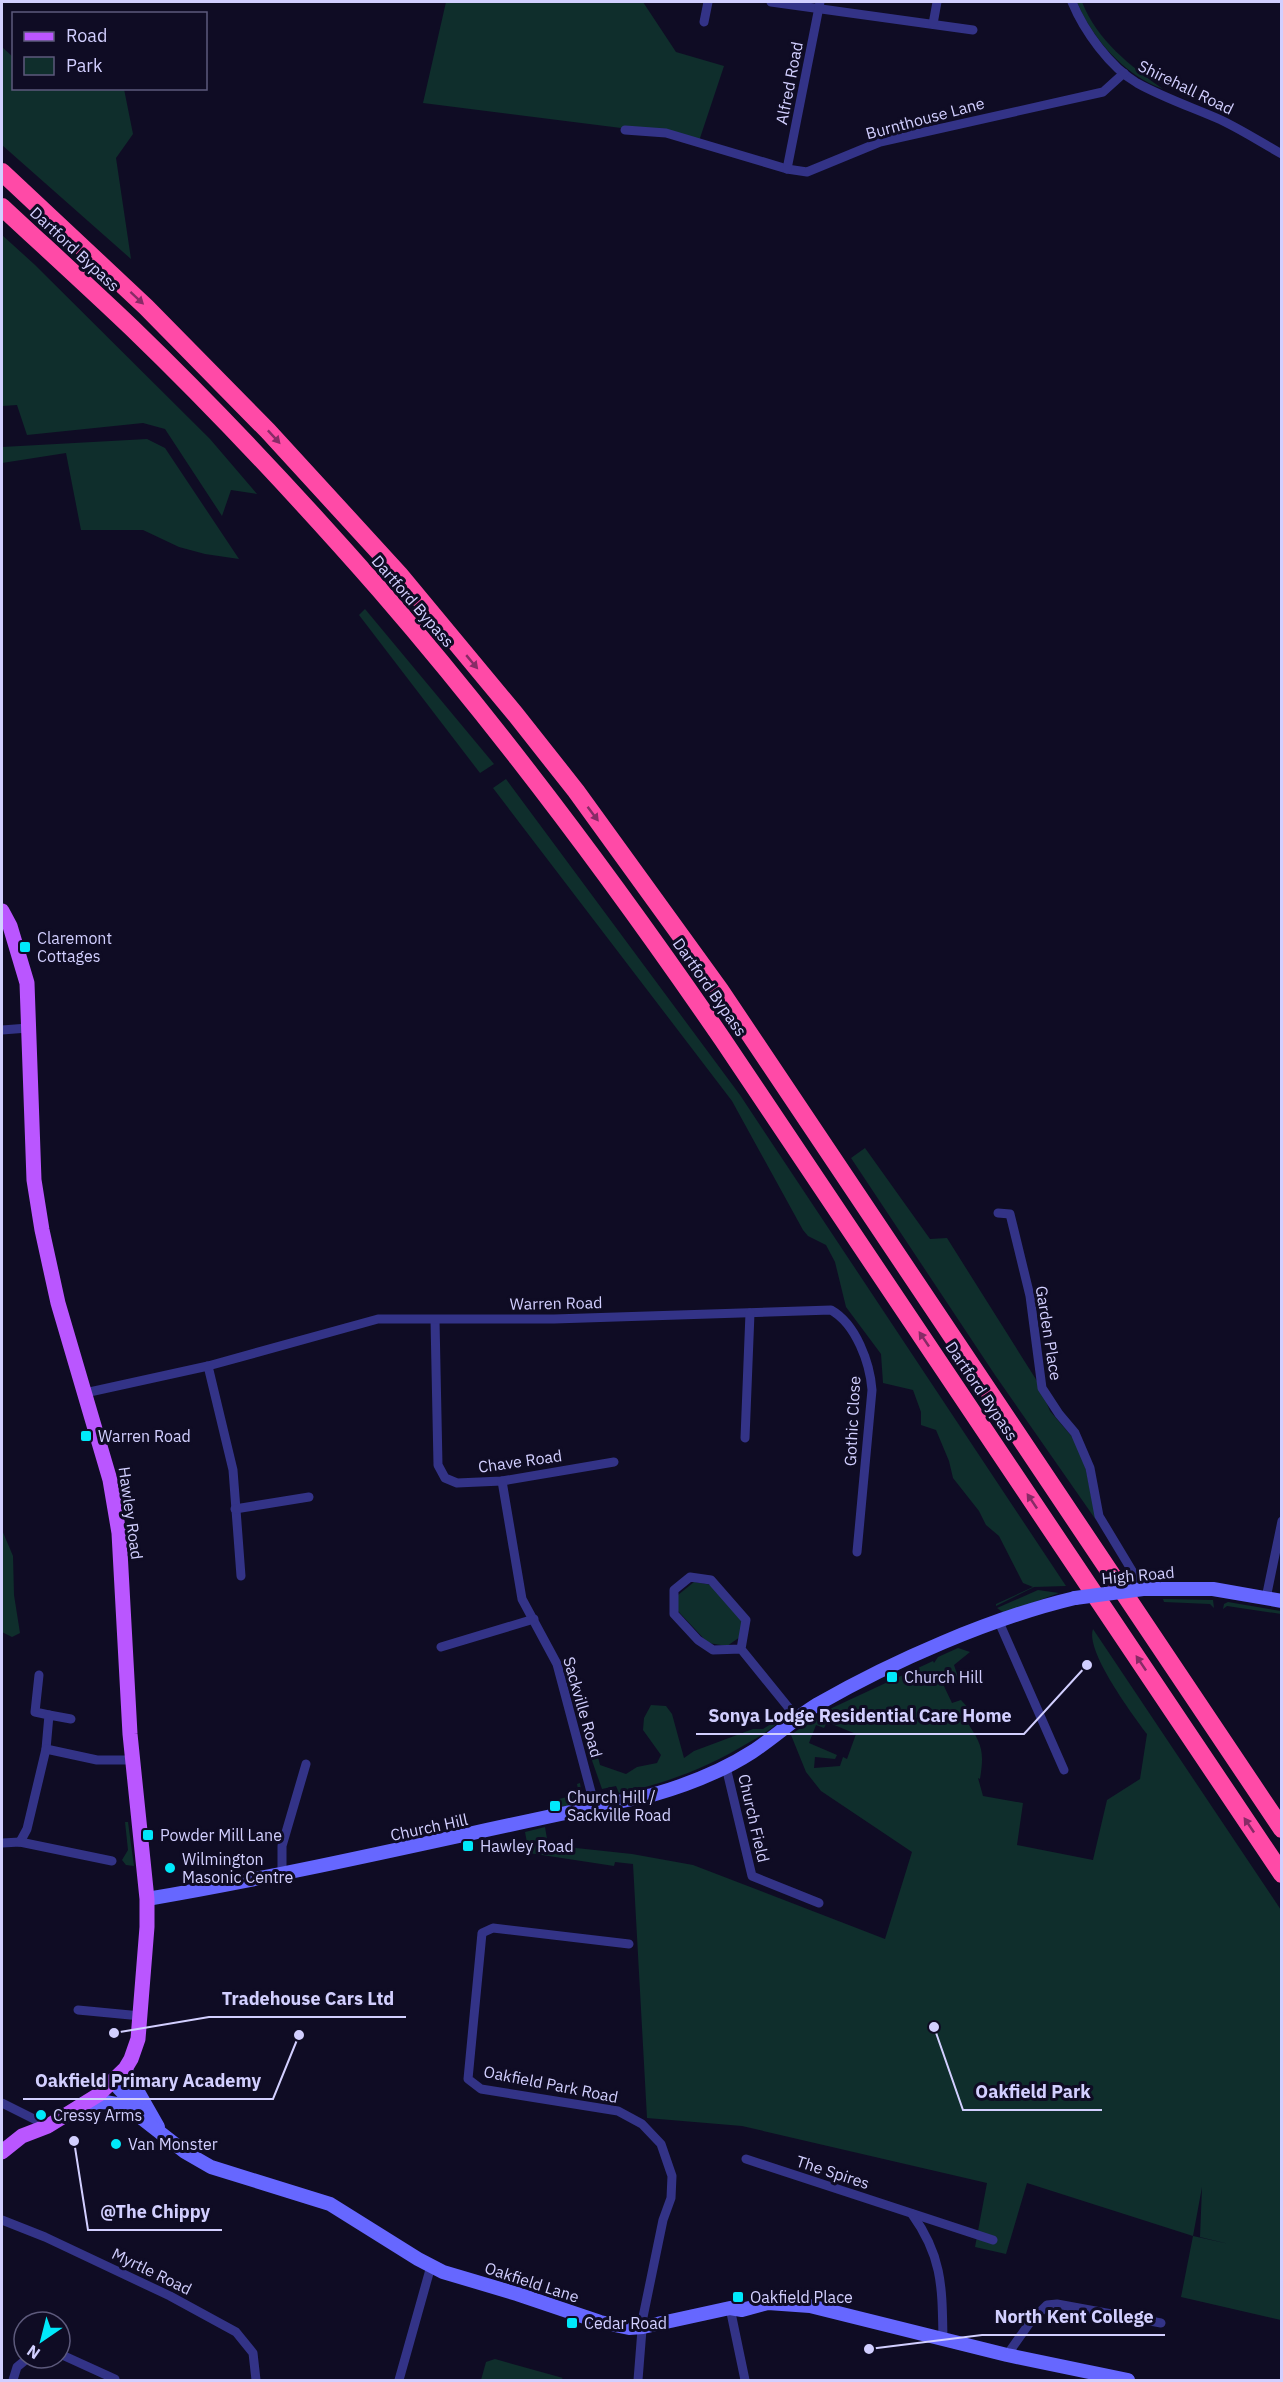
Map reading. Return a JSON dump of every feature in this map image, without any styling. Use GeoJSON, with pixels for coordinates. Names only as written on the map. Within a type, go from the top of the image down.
{"type":"FeatureCollection","features":[{"type":"Feature","properties":{"kind":"highway","name":"Dartford Bypass"},"geometry":{"type":"LineString","coordinates":[[2,172],[146,307],[276,439],[399,574],[576,791],[720,990],[1281,1829]]}},
{"type":"Feature","properties":{"kind":"highway","name":"Dartford Bypass"},"geometry":{"type":"LineString","coordinates":[[2,207],[132,328],[255,453],[380,590],[498,731],[565,818],[631,906],[723,1040],[1281,1874]]}},
{"type":"Feature","properties":{"kind":"main road","name":"Hawley Road"},"geometry":{"type":"LineString","coordinates":[[2,911],[10,926],[27,983],[34,1180],[42,1230],[58,1303],[110,1480],[119,1533],[130,1734],[147,1899],[141,2016],[135,2048],[125,2069],[113,2082],[83,2104],[48,2126],[22,2136],[2,2152]]}},
{"type":"Feature","properties":{"kind":"street"},"geometry":{"type":"LineString","coordinates":[[704,22],[708,2]]}},
{"type":"Feature","properties":{"kind":"street"},"geometry":{"type":"LineString","coordinates":[[771,2],[819,5],[973,30]]}},
{"type":"Feature","properties":{"kind":"street"},"geometry":{"type":"LineString","coordinates":[[933,24],[937,2]]}},
{"type":"Feature","properties":{"kind":"street","name":"Shirehall Road"},"geometry":{"type":"LineString","coordinates":[[1072,2],[1096,44],[1137,83],[1224,122],[1281,154]]}},
{"type":"Feature","properties":{"kind":"street","name":"Alfred Road"},"geometry":{"type":"LineString","coordinates":[[787,169],[819,5]]}},
{"type":"Feature","properties":{"kind":"street","name":"Burnthouse Lane"},"geometry":{"type":"LineString","coordinates":[[626,130],[666,133],[787,169],[807,172],[880,142],[1102,92],[1124,73]]}},
{"type":"Feature","properties":{"kind":"street"},"geometry":{"type":"LineString","coordinates":[[2,1030],[28,1028]]}},
{"type":"Feature","properties":{"kind":"street","name":"Garden Place"},"geometry":{"type":"LineString","coordinates":[[998,1213],[1010,1214],[1029,1296],[1042,1388],[1075,1433],[1090,1468],[1099,1516],[1143,1589]]}},
{"type":"Feature","properties":{"kind":"street","name":"Warren Road"},"geometry":{"type":"LineString","coordinates":[[85,1393],[208,1366],[378,1319],[435,1320],[824,1310]]}},
{"type":"Feature","properties":{"kind":"street","name":"Gothic Close"},"geometry":{"type":"LineString","coordinates":[[824,1310],[836,1312],[845,1322],[865,1354],[871,1374],[872,1390],[857,1552]]}},
{"type":"Feature","properties":{"kind":"street"},"geometry":{"type":"LineString","coordinates":[[745,1438],[750,1313]]}},
{"type":"Feature","properties":{"kind":"street","name":"Chave Road"},"geometry":{"type":"LineString","coordinates":[[435,1320],[438,1465],[445,1478],[457,1483],[502,1481],[614,1462]]}},
{"type":"Feature","properties":{"kind":"street"},"geometry":{"type":"LineString","coordinates":[[208,1366],[233,1470],[241,1576]]}},
{"type":"Feature","properties":{"kind":"street","name":"Sackville Road"},"geometry":{"type":"LineString","coordinates":[[502,1481],[522,1599],[557,1664],[595,1807]]}},
{"type":"Feature","properties":{"kind":"street"},"geometry":{"type":"LineString","coordinates":[[235,1509],[309,1497]]}},
{"type":"Feature","properties":{"kind":"street"},"geometry":{"type":"LineString","coordinates":[[1266,1598],[1281,1521]]}},
{"type":"Feature","properties":{"kind":"street"},"geometry":{"type":"LineString","coordinates":[[741,1649],[713,1650],[699,1641],[674,1614],[674,1590],[690,1577],[711,1580],[746,1620],[741,1649],[797,1718]]}},
{"type":"Feature","properties":{"kind":"street","name":"High Road"},"geometry":{"type":"LineString","coordinates":[[999,1622],[1075,1598],[1143,1589],[1213,1589],[1281,1602]]}},
{"type":"Feature","properties":{"kind":"street"},"geometry":{"type":"LineString","coordinates":[[441,1647],[534,1619]]}},
{"type":"Feature","properties":{"kind":"street"},"geometry":{"type":"LineString","coordinates":[[999,1622],[1064,1770]]}},
{"type":"Feature","properties":{"kind":"street","name":"Church Hill"},"geometry":{"type":"LineString","coordinates":[[147,1899],[465,1837],[672,1789],[726,1767],[752,1752],[797,1718],[888,1668],[999,1622]]}},
{"type":"Feature","properties":{"kind":"street"},"geometry":{"type":"LineString","coordinates":[[39,1675],[35,1712],[71,1719]]}},
{"type":"Feature","properties":{"kind":"street"},"geometry":{"type":"LineString","coordinates":[[20,1842],[27,1829],[46,1749],[49,1715]]}},
{"type":"Feature","properties":{"kind":"street"},"geometry":{"type":"LineString","coordinates":[[46,1749],[97,1760],[134,1760]]}},
{"type":"Feature","properties":{"kind":"street"},"geometry":{"type":"LineString","coordinates":[[282,1874],[282,1846],[306,1764]]}},
{"type":"Feature","properties":{"kind":"street","name":"Church Field"},"geometry":{"type":"LineString","coordinates":[[726,1767],[752,1876],[819,1903]]}},
{"type":"Feature","properties":{"kind":"street"},"geometry":{"type":"LineString","coordinates":[[2,1843],[20,1842],[112,1861]]}},
{"type":"Feature","properties":{"kind":"street","name":"Oakfield Park Road"},"geometry":{"type":"LineString","coordinates":[[629,1944],[493,1928],[482,1933],[468,2079],[481,2089],[618,2111],[642,2124],[661,2144],[672,2176],[671,2198],[663,2220],[643,2317],[643,2328]]}},
{"type":"Feature","properties":{"kind":"street"},"geometry":{"type":"LineString","coordinates":[[78,2010],[141,2016]]}},
{"type":"Feature","properties":{"kind":"street","name":"Oakfield Lane"},"geometry":{"type":"LineString","coordinates":[[125,2069],[163,2135]]}},
{"type":"Feature","properties":{"kind":"street","name":"Oakfield Lane"},"geometry":{"type":"LineString","coordinates":[[113,2082],[163,2135]]}},
{"type":"Feature","properties":{"kind":"street"},"geometry":{"type":"LineString","coordinates":[[2,2103],[48,2126]]}},
{"type":"Feature","properties":{"kind":"street","name":"Oakfield Lane"},"geometry":{"type":"LineString","coordinates":[[83,2104],[115,2103],[135,2113],[185,2152],[211,2167],[330,2204],[431,2266],[452,2275],[518,2294],[600,2322],[629,2328],[643,2328],[730,2308],[742,2310],[768,2303],[810,2306],[1006,2355],[1128,2380]]}},
{"type":"Feature","properties":{"kind":"street","name":"The Spires"},"geometry":{"type":"LineString","coordinates":[[746,2159],[993,2240]]}},
{"type":"Feature","properties":{"kind":"street"},"geometry":{"type":"LineString","coordinates":[[911,2213],[927,2235],[942,2280],[944,2339]]}},
{"type":"Feature","properties":{"kind":"street","name":"Myrtle Road"},"geometry":{"type":"LineString","coordinates":[[2,2220],[45,2237],[149,2286],[236,2332],[253,2353],[256,2380]]}},
{"type":"Feature","properties":{"kind":"street"},"geometry":{"type":"LineString","coordinates":[[399,2380],[431,2266]]}},
{"type":"Feature","properties":{"kind":"street"},"geometry":{"type":"LineString","coordinates":[[1006,2355],[1031,2320],[1047,2305],[1057,2304],[1161,2323]]}},
{"type":"Feature","properties":{"kind":"street"},"geometry":{"type":"LineString","coordinates":[[730,2308],[745,2380]]}},
{"type":"Feature","properties":{"kind":"street"},"geometry":{"type":"LineString","coordinates":[[638,2380],[643,2328]]}},
{"type":"Feature","properties":{"kind":"street"},"geometry":{"type":"LineString","coordinates":[[72,2359],[115,2379]]}},
{"type":"Feature","properties":{"kind":"green space"},"geometry":{"type":"Polygon","coordinates":[[[446,2],[643,2],[676,52],[724,66],[699,141],[629,129],[423,103],[446,2]]]}},
{"type":"Feature","properties":{"kind":"green space"},"geometry":{"type":"Polygon","coordinates":[[[1077,2],[1082,2],[1096,28],[1116,51],[1163,89],[1136,75],[1111,54],[1091,29],[1077,2]]]}},
{"type":"Feature","properties":{"kind":"green space"},"geometry":{"type":"Polygon","coordinates":[[[2,47],[12,56],[12,90],[124,90],[133,134],[116,158],[131,259],[2,145],[2,47]]]}},
{"type":"Feature","properties":{"kind":"green space"},"geometry":{"type":"Polygon","coordinates":[[[2,235],[210,439],[257,494],[231,490],[222,516],[165,429],[143,423],[27,435],[17,405],[2,406],[2,235]]]}},
{"type":"Feature","properties":{"kind":"green space"},"geometry":{"type":"Polygon","coordinates":[[[147,439],[165,448],[239,559],[179,547],[143,530],[81,530],[66,453],[2,463],[2,447],[147,439]]]}},
{"type":"Feature","properties":{"kind":"green space"},"geometry":{"type":"Polygon","coordinates":[[[365,609],[494,764],[480,773],[359,615],[365,609]]]}},
{"type":"Feature","properties":{"kind":"green space"},"geometry":{"type":"Polygon","coordinates":[[[506,779],[740,1095],[1066,1586],[1034,1587],[996,1606],[1033,1587],[1023,1583],[999,1536],[986,1525],[979,1511],[953,1478],[949,1461],[936,1430],[921,1425],[921,1412],[913,1390],[883,1383],[881,1354],[846,1307],[835,1262],[826,1245],[808,1236],[803,1230],[732,1101],[493,788],[506,779]]]}},
{"type":"Feature","properties":{"kind":"green space"},"geometry":{"type":"Polygon","coordinates":[[[865,1148],[930,1239],[947,1238],[1037,1381],[1050,1411],[1074,1439],[1084,1460],[1096,1520],[995,1375],[851,1158],[865,1148]]]}},
{"type":"Feature","properties":{"kind":"green space"},"geometry":{"type":"Polygon","coordinates":[[[2,1530],[13,1556],[14,1595],[20,1633],[12,1637],[2,1632],[2,1530]]]}},
{"type":"Feature","properties":{"kind":"green space"},"geometry":{"type":"Polygon","coordinates":[[[694,1582],[712,1585],[743,1621],[740,1637],[727,1646],[708,1643],[677,1610],[678,1595],[694,1582]]]}},
{"type":"Feature","properties":{"kind":"green space"},"geometry":{"type":"Polygon","coordinates":[[[1038,1590],[1059,1593],[1004,1613],[997,1608],[1038,1590]]]}},
{"type":"Feature","properties":{"kind":"green space"},"geometry":{"type":"Polygon","coordinates":[[[1163,1599],[1213,1600],[1214,1608],[1210,1604],[1164,1602],[1163,1599]]]}},
{"type":"Feature","properties":{"kind":"green space"},"geometry":{"type":"Polygon","coordinates":[[[1228,1602],[1281,1611],[1281,1614],[1227,1606],[1223,1609],[1224,1604],[1228,1602]]]}},
{"type":"Feature","properties":{"kind":"green space"},"geometry":{"type":"Polygon","coordinates":[[[1093,1629],[1281,1910],[1281,2320],[1181,2297],[1193,2236],[1027,2183],[1006,2254],[975,2247],[987,2183],[742,2126],[647,2118],[633,1864],[615,1862],[614,1866],[529,1853],[525,1832],[545,1827],[548,1845],[632,1854],[693,1865],[885,1939],[912,1852],[821,1791],[806,1772],[791,1735],[819,1714],[933,1661],[934,1663],[938,1657],[958,1648],[970,1652],[954,1665],[959,1680],[946,1678],[942,1682],[952,1703],[961,1700],[969,1709],[965,1719],[975,1734],[982,1753],[980,1779],[978,1778],[983,1796],[1023,1803],[1017,1845],[1093,1860],[1107,1800],[1140,1779],[1147,1734],[1112,1683],[1092,1639],[1093,1629]],[[827,1722],[824,1728],[816,1725],[809,1743],[837,1755],[835,1759],[815,1757],[814,1768],[840,1766],[843,1757],[847,1759],[856,1734],[827,1722]],[[1202,2187],[1193,2236],[1229,2244],[1200,2237],[1202,2187]]]}},
{"type":"Feature","properties":{"kind":"green space"},"geometry":{"type":"Polygon","coordinates":[[[651,1705],[666,1706],[672,1714],[684,1758],[694,1751],[753,1729],[763,1729],[782,1718],[748,1743],[686,1774],[619,1793],[616,1786],[602,1789],[583,1735],[592,1733],[600,1765],[626,1774],[637,1767],[657,1763],[661,1755],[643,1730],[644,1718],[651,1705]]]}},
{"type":"Feature","properties":{"kind":"green space"},"geometry":{"type":"Polygon","coordinates":[[[580,1783],[581,1790],[567,1806],[554,1808],[551,1801],[571,1796],[578,1789],[577,1784],[580,1783]]]}},
{"type":"Feature","properties":{"kind":"green space"},"geometry":{"type":"Polygon","coordinates":[[[125,1822],[128,1822],[134,1866],[126,1865],[122,1860],[128,1850],[125,1822]]]}},
{"type":"Feature","properties":{"kind":"green space"},"geometry":{"type":"Polygon","coordinates":[[[495,2359],[563,2378],[560,2380],[481,2380],[486,2362],[495,2359]]]}},
{"type":"Feature","properties":{"kind":"place","name":"Claremont Cottages"},"geometry":{"type":"Point","coordinates":[25,947]}},
{"type":"Feature","properties":{"kind":"place","name":"Warren Road"},"geometry":{"type":"Point","coordinates":[86,1436]}},
{"type":"Feature","properties":{"kind":"place","name":"Sonya Lodge Residential Care Home"},"geometry":{"type":"Point","coordinates":[1087,1665]}},
{"type":"Feature","properties":{"kind":"place","name":"Church Hill"},"geometry":{"type":"Point","coordinates":[892,1677]}},
{"type":"Feature","properties":{"kind":"place","name":"Church Hill / Sackville Road"},"geometry":{"type":"Point","coordinates":[555,1806]}},
{"type":"Feature","properties":{"kind":"place","name":"Powder Mill Lane"},"geometry":{"type":"Point","coordinates":[148,1835]}},
{"type":"Feature","properties":{"kind":"place","name":"Hawley Road"},"geometry":{"type":"Point","coordinates":[468,1846]}},
{"type":"Feature","properties":{"kind":"place","name":"Wilmington Masonic Centre"},"geometry":{"type":"Point","coordinates":[170,1868]}},
{"type":"Feature","properties":{"kind":"place","name":"Oakfield Park"},"geometry":{"type":"Point","coordinates":[934,2027]}},
{"type":"Feature","properties":{"kind":"place","name":"Tradehouse Cars Ltd"},"geometry":{"type":"Point","coordinates":[114,2033]}},
{"type":"Feature","properties":{"kind":"place","name":"Oakfield Primary Academy"},"geometry":{"type":"Point","coordinates":[299,2035]}},
{"type":"Feature","properties":{"kind":"place","name":"Cressy Arms"},"geometry":{"type":"Point","coordinates":[41,2115]}},
{"type":"Feature","properties":{"kind":"place","name":"@The Chippy"},"geometry":{"type":"Point","coordinates":[74,2141]}},
{"type":"Feature","properties":{"kind":"place","name":"Van Monster"},"geometry":{"type":"Point","coordinates":[116,2144]}},
{"type":"Feature","properties":{"kind":"place","name":"Oakfield Place"},"geometry":{"type":"Point","coordinates":[738,2297]}},
{"type":"Feature","properties":{"kind":"place","name":"Cedar Road"},"geometry":{"type":"Point","coordinates":[572,2323]}},
{"type":"Feature","properties":{"kind":"place","name":"North Kent College"},"geometry":{"type":"Point","coordinates":[869,2349]}}]}
